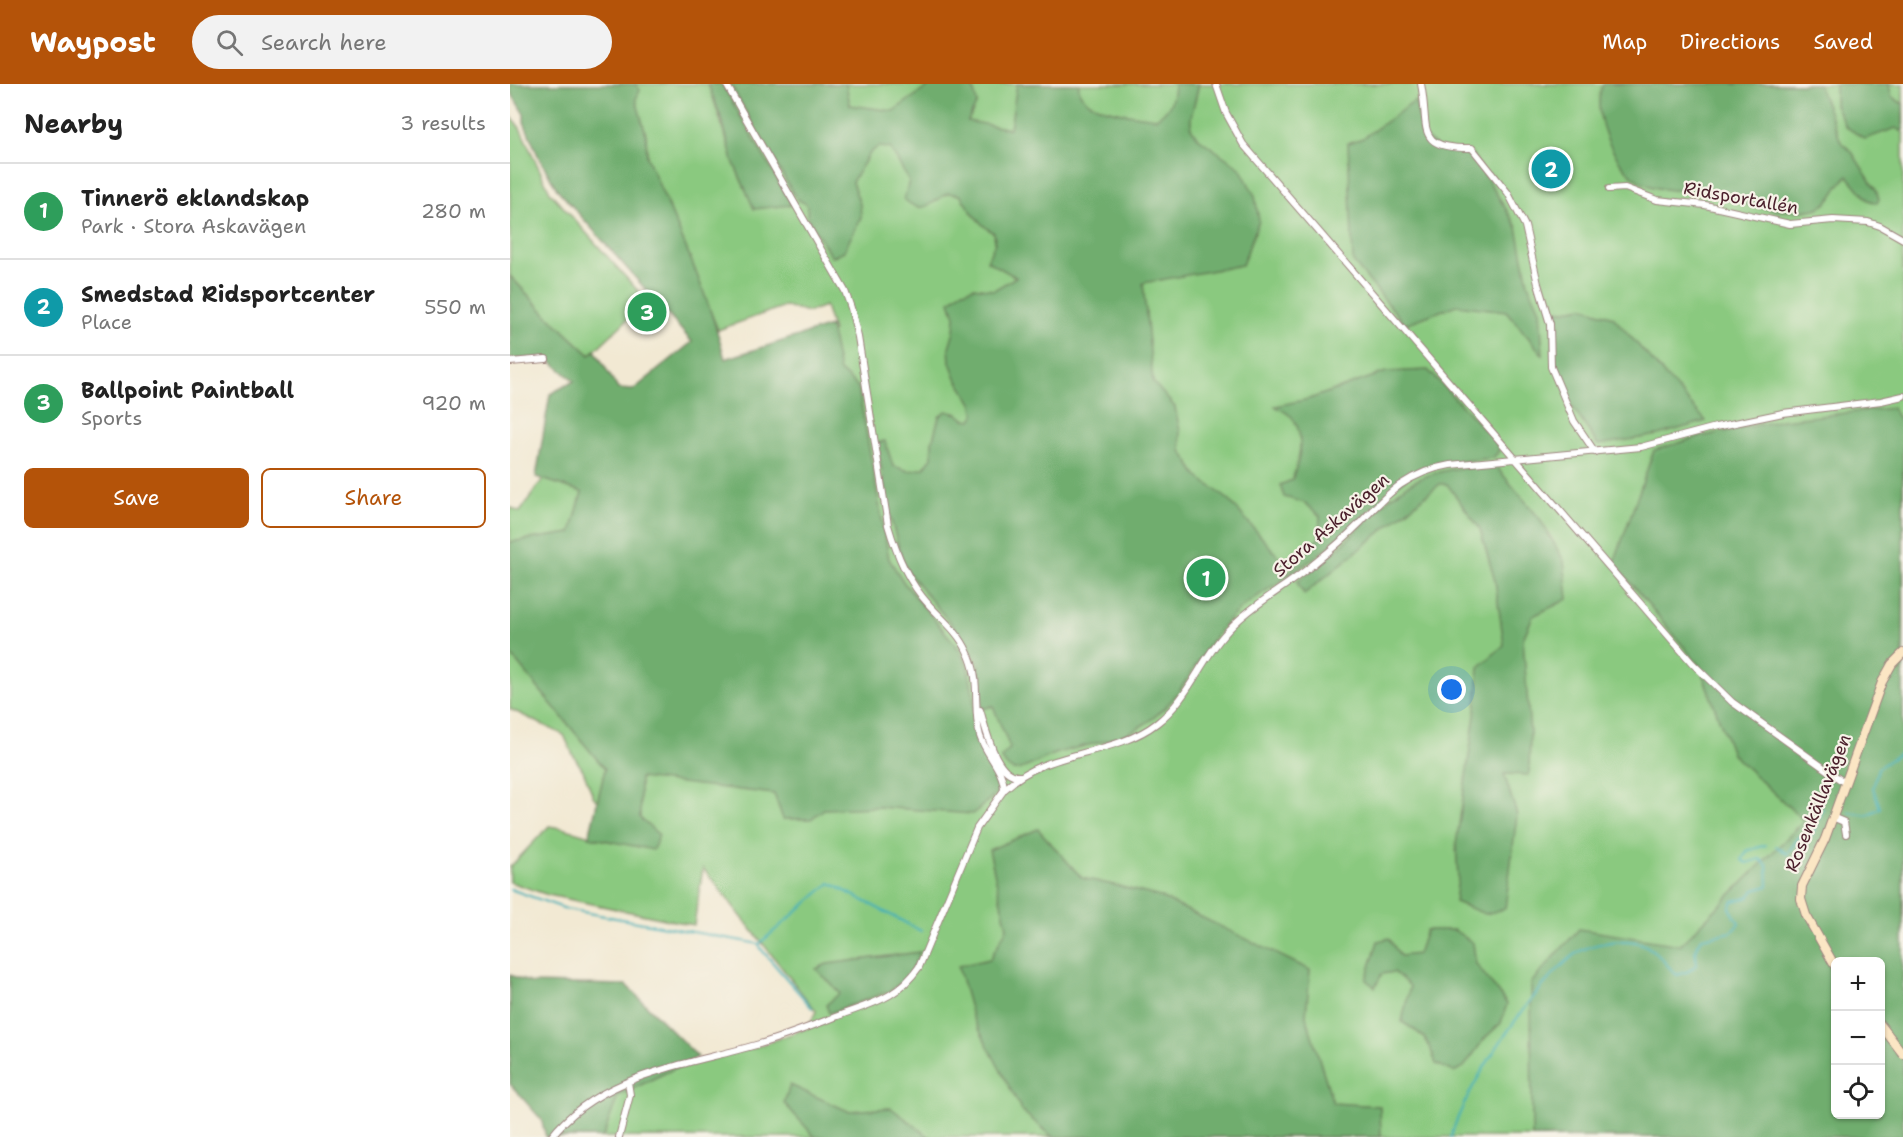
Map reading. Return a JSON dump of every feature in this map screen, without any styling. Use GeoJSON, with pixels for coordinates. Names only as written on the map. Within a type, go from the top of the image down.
{"type":"FeatureCollection","features":[{"type":"Feature","properties":{"kind":"street"},"geometry":{"type":"LineString","coordinates":[[726,84],[845,291],[858,337],[888,525],[894,547],[915,588],[966,648],[975,671],[977,721],[980,736],[1002,777],[1005,790]]}},
{"type":"Feature","properties":{"kind":"street"},"geometry":{"type":"LineString","coordinates":[[1216,84],[1226,113],[1243,144],[1708,681],[1732,702],[1845,783]]}},
{"type":"Feature","properties":{"kind":"street"},"geometry":{"type":"LineString","coordinates":[[1420,84],[1425,111],[1424,126],[1431,139],[1446,148],[1472,148],[1508,193],[1518,210],[1525,226],[1550,324],[1551,367],[1574,421],[1594,452]]}},
{"type":"Feature","properties":{"kind":"street","name":"Ridsportallén"},"geometry":{"type":"LineString","coordinates":[[1609,189],[1625,188],[1657,200],[1705,205],[1790,224],[1833,220],[1868,222],[1903,239]]}},
{"type":"Feature","properties":{"kind":"street"},"geometry":{"type":"LineString","coordinates":[[510,362],[546,359]]}},
{"type":"Feature","properties":{"kind":"street","name":"Stora Askavägen"},"geometry":{"type":"LineString","coordinates":[[551,1137],[561,1124],[584,1104],[628,1082],[658,1071],[759,1045],[871,1004],[899,991],[919,968],[977,828],[1005,790],[1021,776],[1052,761],[1128,739],[1152,727],[1182,698],[1215,646],[1232,627],[1315,563],[1400,485],[1440,467],[1641,447],[1716,427],[1784,413],[1903,396]]}},
{"type":"Feature","properties":{"kind":"street","name":"Rosenkällavägen"},"geometry":{"type":"LineString","coordinates":[[1831,960],[1811,926],[1801,899],[1802,886],[1821,849],[1882,682],[1892,664],[1903,653]]}},
{"type":"Feature","properties":{"kind":"street"},"geometry":{"type":"LineString","coordinates":[[978,705],[995,754],[1006,771],[1021,776]]}},
{"type":"Feature","properties":{"kind":"street"},"geometry":{"type":"LineString","coordinates":[[1832,817],[1844,822],[1846,834]]}},
{"type":"Feature","properties":{"kind":"street"},"geometry":{"type":"LineString","coordinates":[[1885,1029],[1903,1054]]}},
{"type":"Feature","properties":{"kind":"street"},"geometry":{"type":"LineString","coordinates":[[619,1137],[630,1095],[628,1082]]}},
{"type":"Feature","properties":{"kind":"green space"},"geometry":{"type":"Polygon","coordinates":[[[510,84],[635,84],[640,90],[636,99],[646,135],[647,157],[700,282],[725,359],[830,326],[839,370],[858,387],[889,559],[904,583],[959,649],[968,667],[973,692],[976,740],[996,776],[998,792],[973,814],[878,807],[824,809],[811,819],[783,819],[774,794],[640,778],[640,818],[659,835],[653,850],[589,837],[605,769],[510,654],[510,542],[571,533],[582,492],[536,477],[550,394],[574,381],[547,358],[510,360],[510,276],[590,355],[595,350],[618,389],[633,390],[692,342],[557,189],[539,158],[524,122],[524,114],[510,91],[510,84]]]}},
{"type":"Feature","properties":{"kind":"green space"},"geometry":{"type":"Polygon","coordinates":[[[635,84],[708,84],[743,184],[735,150],[711,84],[1903,84],[1903,645],[1879,671],[1841,763],[1814,842],[1799,874],[1793,896],[1798,923],[1831,981],[1831,1119],[1885,1119],[1885,1045],[1903,1070],[1903,1137],[551,1137],[568,1118],[590,1102],[615,1089],[642,1078],[752,1048],[808,1028],[816,1011],[703,868],[694,925],[548,895],[510,882],[510,867],[549,826],[621,843],[620,833],[593,796],[583,770],[564,735],[510,709],[510,507],[520,512],[559,456],[554,449],[563,424],[614,396],[638,393],[693,352],[726,361],[833,331],[825,306],[808,312],[785,306],[718,330],[647,157],[646,135],[635,99],[640,90],[635,84]]]}},
{"type":"Feature","properties":{"kind":"green space"},"geometry":{"type":"Polygon","coordinates":[[[708,84],[722,84],[792,205],[754,209],[733,161],[722,120],[708,84]]]}},
{"type":"Feature","properties":{"kind":"green space"},"geometry":{"type":"Polygon","coordinates":[[[730,84],[846,84],[850,105],[893,111],[932,84],[972,84],[977,103],[968,121],[1010,129],[1017,84],[1079,84],[1080,93],[1096,106],[1156,118],[1170,104],[1174,84],[1199,84],[1191,117],[1191,128],[1197,137],[1240,168],[1255,196],[1259,221],[1242,265],[1143,283],[1153,382],[1175,407],[1181,450],[1197,476],[1229,500],[1278,556],[1290,575],[1250,602],[1223,626],[1174,698],[1152,719],[1128,733],[1055,754],[1022,769],[1009,768],[1001,758],[1010,748],[993,706],[982,709],[978,662],[956,630],[908,572],[901,555],[890,516],[877,443],[885,441],[893,466],[909,471],[924,468],[932,457],[932,442],[939,417],[946,411],[972,420],[975,415],[972,403],[956,378],[950,362],[949,347],[954,331],[955,316],[950,301],[961,292],[974,287],[994,290],[1016,277],[987,261],[995,243],[994,233],[979,221],[960,195],[948,193],[931,204],[921,207],[916,207],[904,199],[909,181],[890,148],[878,147],[870,153],[852,182],[860,204],[861,217],[844,251],[832,257],[809,221],[806,203],[800,201],[793,193],[730,84]]]}},
{"type":"Feature","properties":{"kind":"green space"},"geometry":{"type":"Polygon","coordinates":[[[1603,84],[1818,84],[1841,142],[1852,152],[1876,190],[1879,199],[1877,203],[1868,200],[1848,176],[1823,206],[1803,211],[1772,210],[1696,192],[1649,186],[1626,170],[1611,148],[1601,121],[1599,108],[1603,84]]]}},
{"type":"Feature","properties":{"kind":"green space"},"geometry":{"type":"Polygon","coordinates":[[[1835,84],[1891,84],[1889,86],[1892,97],[1903,104],[1903,132],[1896,128],[1865,139],[1846,127],[1835,105],[1835,84]]]}},
{"type":"Feature","properties":{"kind":"green space"},"geometry":{"type":"Polygon","coordinates":[[[1415,101],[1422,135],[1441,149],[1472,154],[1517,227],[1528,284],[1540,310],[1543,355],[1506,311],[1457,305],[1405,324],[1353,262],[1348,143],[1363,138],[1415,101]]]}},
{"type":"Feature","properties":{"kind":"green space"},"geometry":{"type":"Polygon","coordinates":[[[510,115],[520,128],[550,192],[647,301],[590,355],[510,276],[510,115]]]}},
{"type":"Feature","properties":{"kind":"green space"},"geometry":{"type":"Polygon","coordinates":[[[1583,307],[1613,317],[1706,421],[1658,435],[1598,445],[1569,402],[1553,355],[1553,312],[1583,307]]]}},
{"type":"Feature","properties":{"kind":"green space"},"geometry":{"type":"Polygon","coordinates":[[[1428,370],[1496,442],[1499,451],[1493,458],[1440,464],[1408,477],[1334,542],[1292,573],[1299,558],[1319,538],[1320,516],[1305,503],[1284,497],[1280,485],[1292,480],[1299,458],[1300,442],[1293,418],[1275,406],[1309,399],[1386,372],[1428,370]]]}},
{"type":"Feature","properties":{"kind":"green space"},"geometry":{"type":"Polygon","coordinates":[[[1892,408],[1903,424],[1903,1137],[1532,1137],[1531,983],[1579,929],[1680,945],[1804,821],[1732,754],[1699,665],[1614,563],[1654,450],[1699,437],[1782,420],[1892,408]]]}},
{"type":"Feature","properties":{"kind":"green space"},"geometry":{"type":"Polygon","coordinates":[[[1498,464],[1499,470],[1540,519],[1564,561],[1568,599],[1533,616],[1523,639],[1530,733],[1529,775],[1504,774],[1517,815],[1505,909],[1485,914],[1455,902],[1458,878],[1456,845],[1476,708],[1479,667],[1504,645],[1495,581],[1480,529],[1447,484],[1440,484],[1304,594],[1297,582],[1341,546],[1386,501],[1413,482],[1444,471],[1498,464]]]}},
{"type":"Feature","properties":{"kind":"green space"},"geometry":{"type":"Polygon","coordinates":[[[1038,829],[1082,878],[1160,897],[1310,970],[1306,1016],[1333,1103],[1380,1106],[1381,1137],[1053,1137],[1022,1111],[972,1016],[958,966],[990,959],[1007,928],[989,850],[1038,829]]]}},
{"type":"Feature","properties":{"kind":"green space"},"geometry":{"type":"Polygon","coordinates":[[[1426,930],[1454,930],[1473,943],[1476,964],[1507,1004],[1501,1023],[1485,1038],[1464,1067],[1454,1072],[1436,1064],[1425,1038],[1402,1022],[1410,986],[1394,972],[1382,974],[1375,987],[1366,980],[1378,941],[1389,938],[1400,956],[1418,954],[1426,930]]]}},
{"type":"Feature","properties":{"kind":"green space"},"geometry":{"type":"Polygon","coordinates":[[[920,952],[909,976],[890,991],[829,1013],[826,1005],[840,993],[816,969],[827,964],[920,952]]]}},
{"type":"Feature","properties":{"kind":"green space"},"geometry":{"type":"Polygon","coordinates":[[[510,975],[531,983],[626,985],[698,1057],[618,1096],[603,1137],[546,1137],[541,1119],[510,1084],[510,975]]]}},
{"type":"Feature","properties":{"kind":"green space"},"geometry":{"type":"Polygon","coordinates":[[[790,1085],[848,1111],[891,1108],[930,1137],[815,1137],[784,1103],[790,1085]]]}},
{"type":"Feature","properties":{"kind":"waterway"},"geometry":{"type":"LineString","coordinates":[[1849,812],[1867,815],[1880,808],[1873,788],[1878,768],[1903,751]]}},
{"type":"Feature","properties":{"kind":"waterway"},"geometry":{"type":"LineString","coordinates":[[1776,846],[1787,854],[1799,837],[1812,835],[1823,809]]}},
{"type":"Feature","properties":{"kind":"waterway"},"geometry":{"type":"LineString","coordinates":[[1451,1137],[1470,1092],[1503,1038],[1522,1011],[1560,968],[1577,953],[1589,947],[1628,941],[1647,947],[1677,975],[1689,971],[1697,964],[1695,950],[1702,938],[1732,932],[1739,923],[1730,908],[1733,901],[1749,897],[1754,890],[1768,886],[1767,865],[1760,859],[1747,863],[1742,860],[1747,851],[1766,845]]}},
{"type":"Feature","properties":{"kind":"waterway"},"geometry":{"type":"LineString","coordinates":[[510,889],[566,909],[759,944],[830,883],[921,931]]}},
{"type":"Feature","properties":{"kind":"waterway"},"geometry":{"type":"LineString","coordinates":[[759,944],[812,1008]]}},
{"type":"Feature","properties":{"kind":"place","name":"Smedstad Ridsportcenter"},"geometry":{"type":"Point","coordinates":[1551,169]}},
{"type":"Feature","properties":{"kind":"place","name":"Ballpoint Paintball"},"geometry":{"type":"Point","coordinates":[647,312]}},
{"type":"Feature","properties":{"kind":"place","name":"Tinnerö eklandskap"},"geometry":{"type":"Point","coordinates":[1206,578]}}]}
